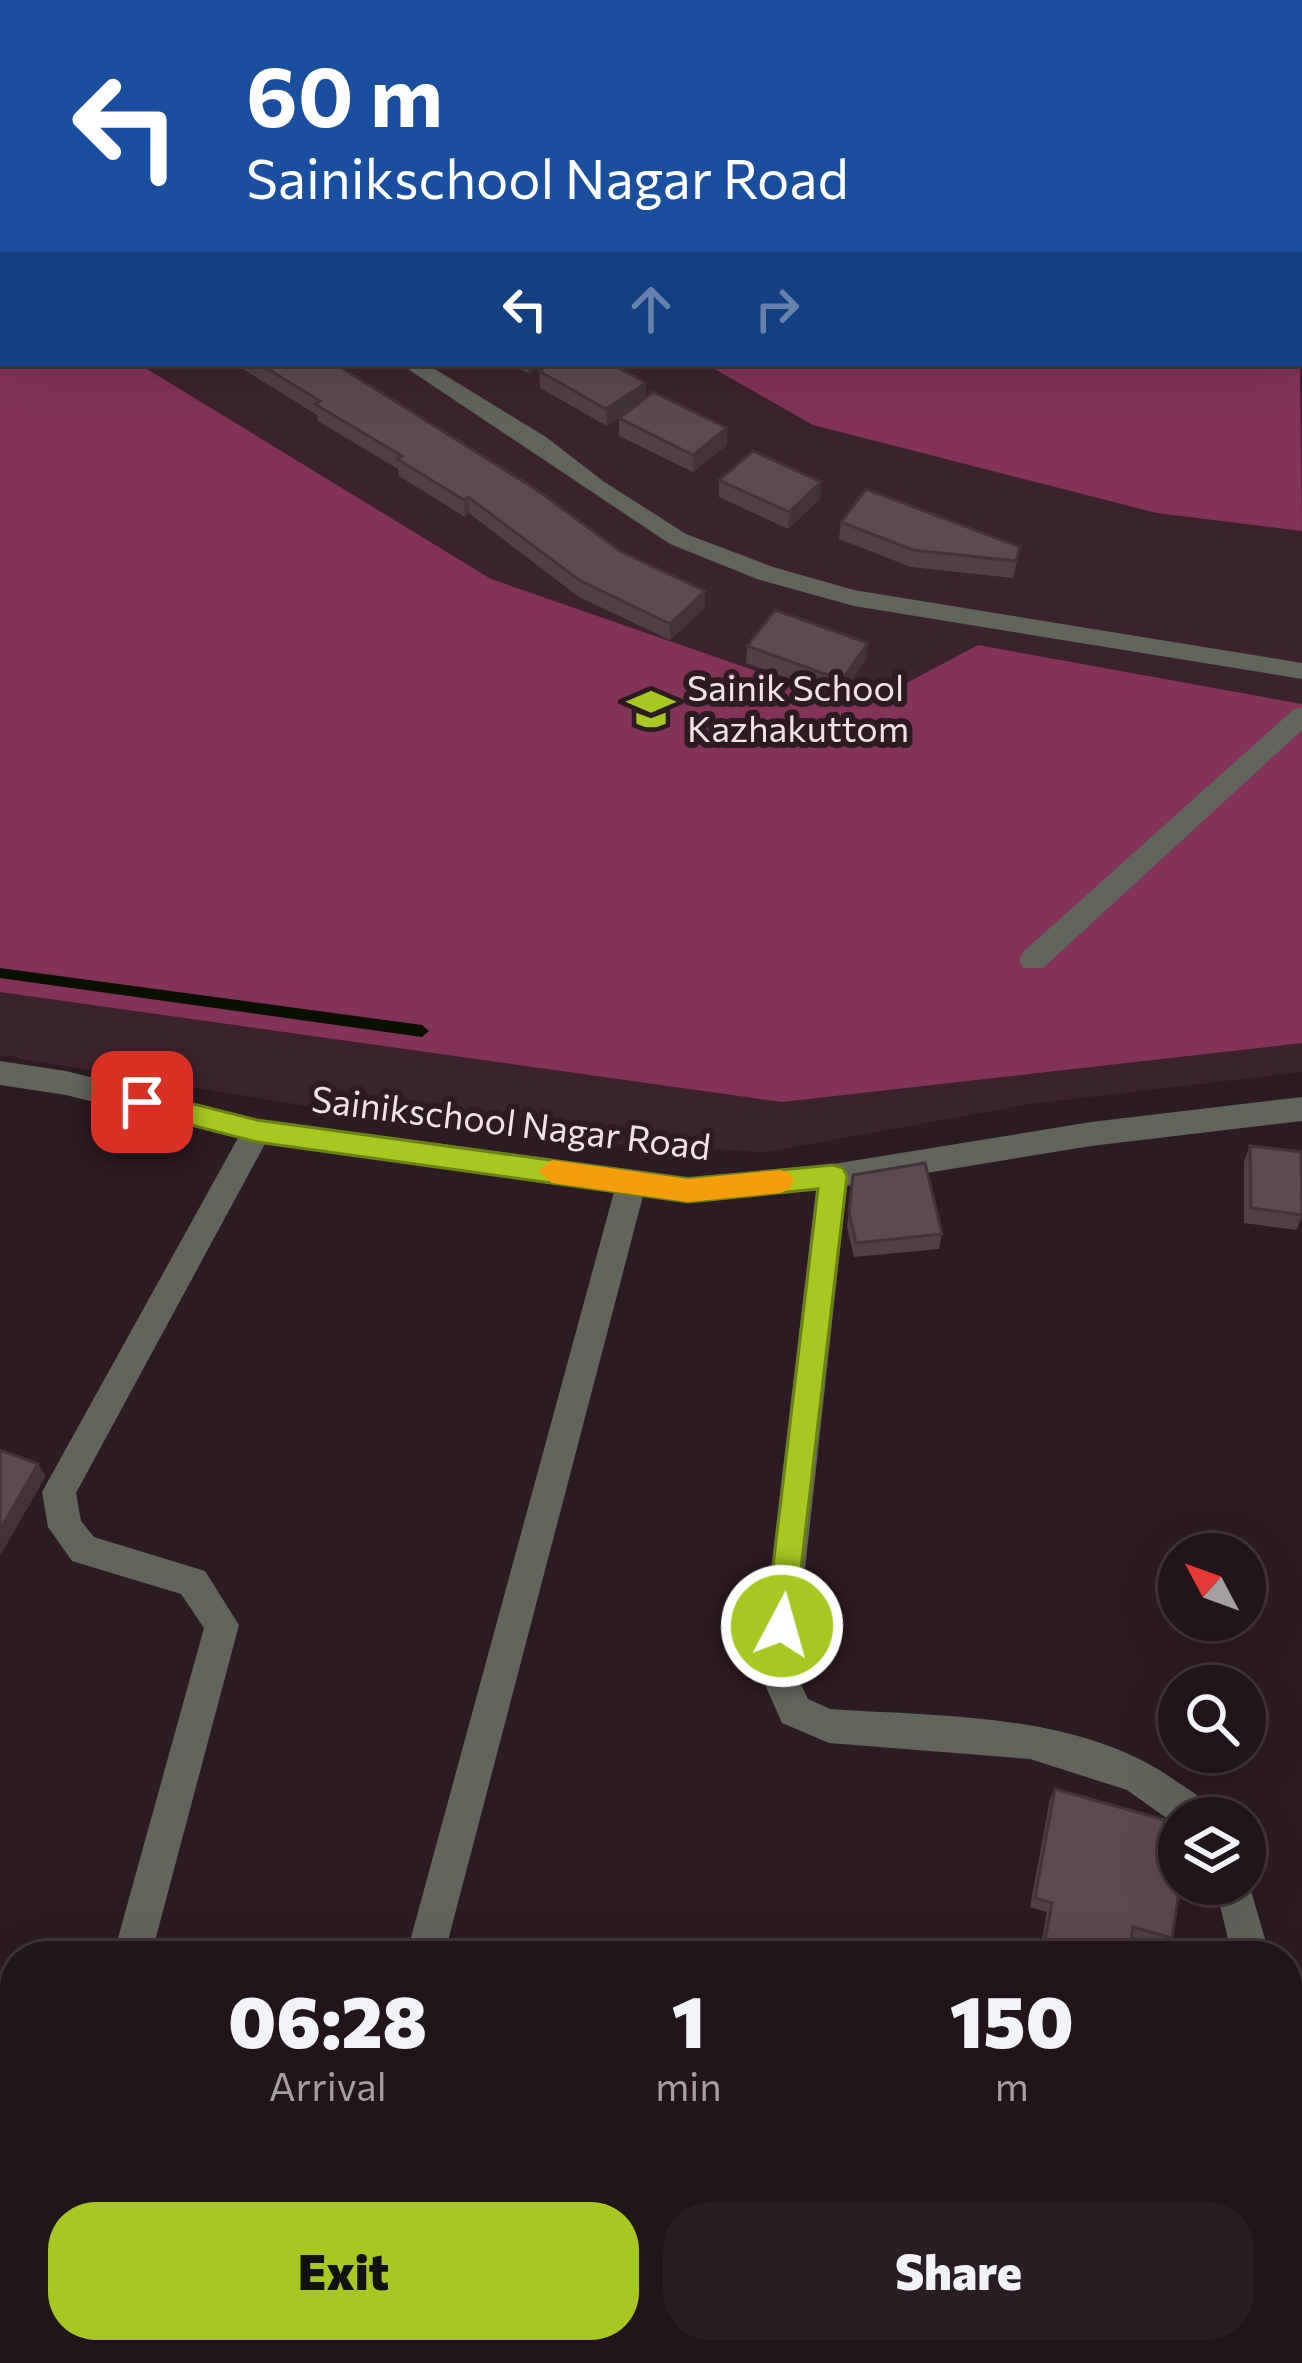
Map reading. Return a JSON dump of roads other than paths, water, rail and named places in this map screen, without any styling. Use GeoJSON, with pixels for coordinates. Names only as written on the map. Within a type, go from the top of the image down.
{"type":"FeatureCollection","features":[{"type":"Feature","properties":{"kind":"street"},"geometry":{"type":"LineString","coordinates":[[415,366],[538,442],[595,486],[678,539],[765,573],[854,598],[1302,671]]}},
{"type":"Feature","properties":{"kind":"street"},"geometry":{"type":"LineString","coordinates":[[1033,960],[1302,716]]}},
{"type":"Feature","properties":{"kind":"street","name":"Sainikschool Nagar Road"},"geometry":{"type":"LineString","coordinates":[[0,1073],[65,1083],[257,1131],[688,1190],[833,1176],[1091,1134],[1302,1109]]}},
{"type":"Feature","properties":{"kind":"street"},"geometry":{"type":"LineString","coordinates":[[136,1941],[222,1625],[193,1582],[84,1550],[65,1527],[59,1492],[257,1131]]}},
{"type":"Feature","properties":{"kind":"street"},"geometry":{"type":"LineString","coordinates":[[833,1176],[776,1671],[795,1712],[829,1726],[1030,1741],[1137,1775],[1168,1797]]}},
{"type":"Feature","properties":{"kind":"street"},"geometry":{"type":"LineString","coordinates":[[429,1941],[632,1182]]}},
{"type":"Feature","properties":{"kind":"street"},"geometry":{"type":"LineString","coordinates":[[1239,1905],[1247,1941]]}},
{"type":"Feature","properties":{"kind":"waterway"},"geometry":{"type":"LineString","coordinates":[[0,973],[422,1031]]}},
{"type":"Feature","properties":{"kind":"place","name":"Sainik School Kazhakuttom"},"geometry":{"type":"Point","coordinates":[651,709]}}]}
